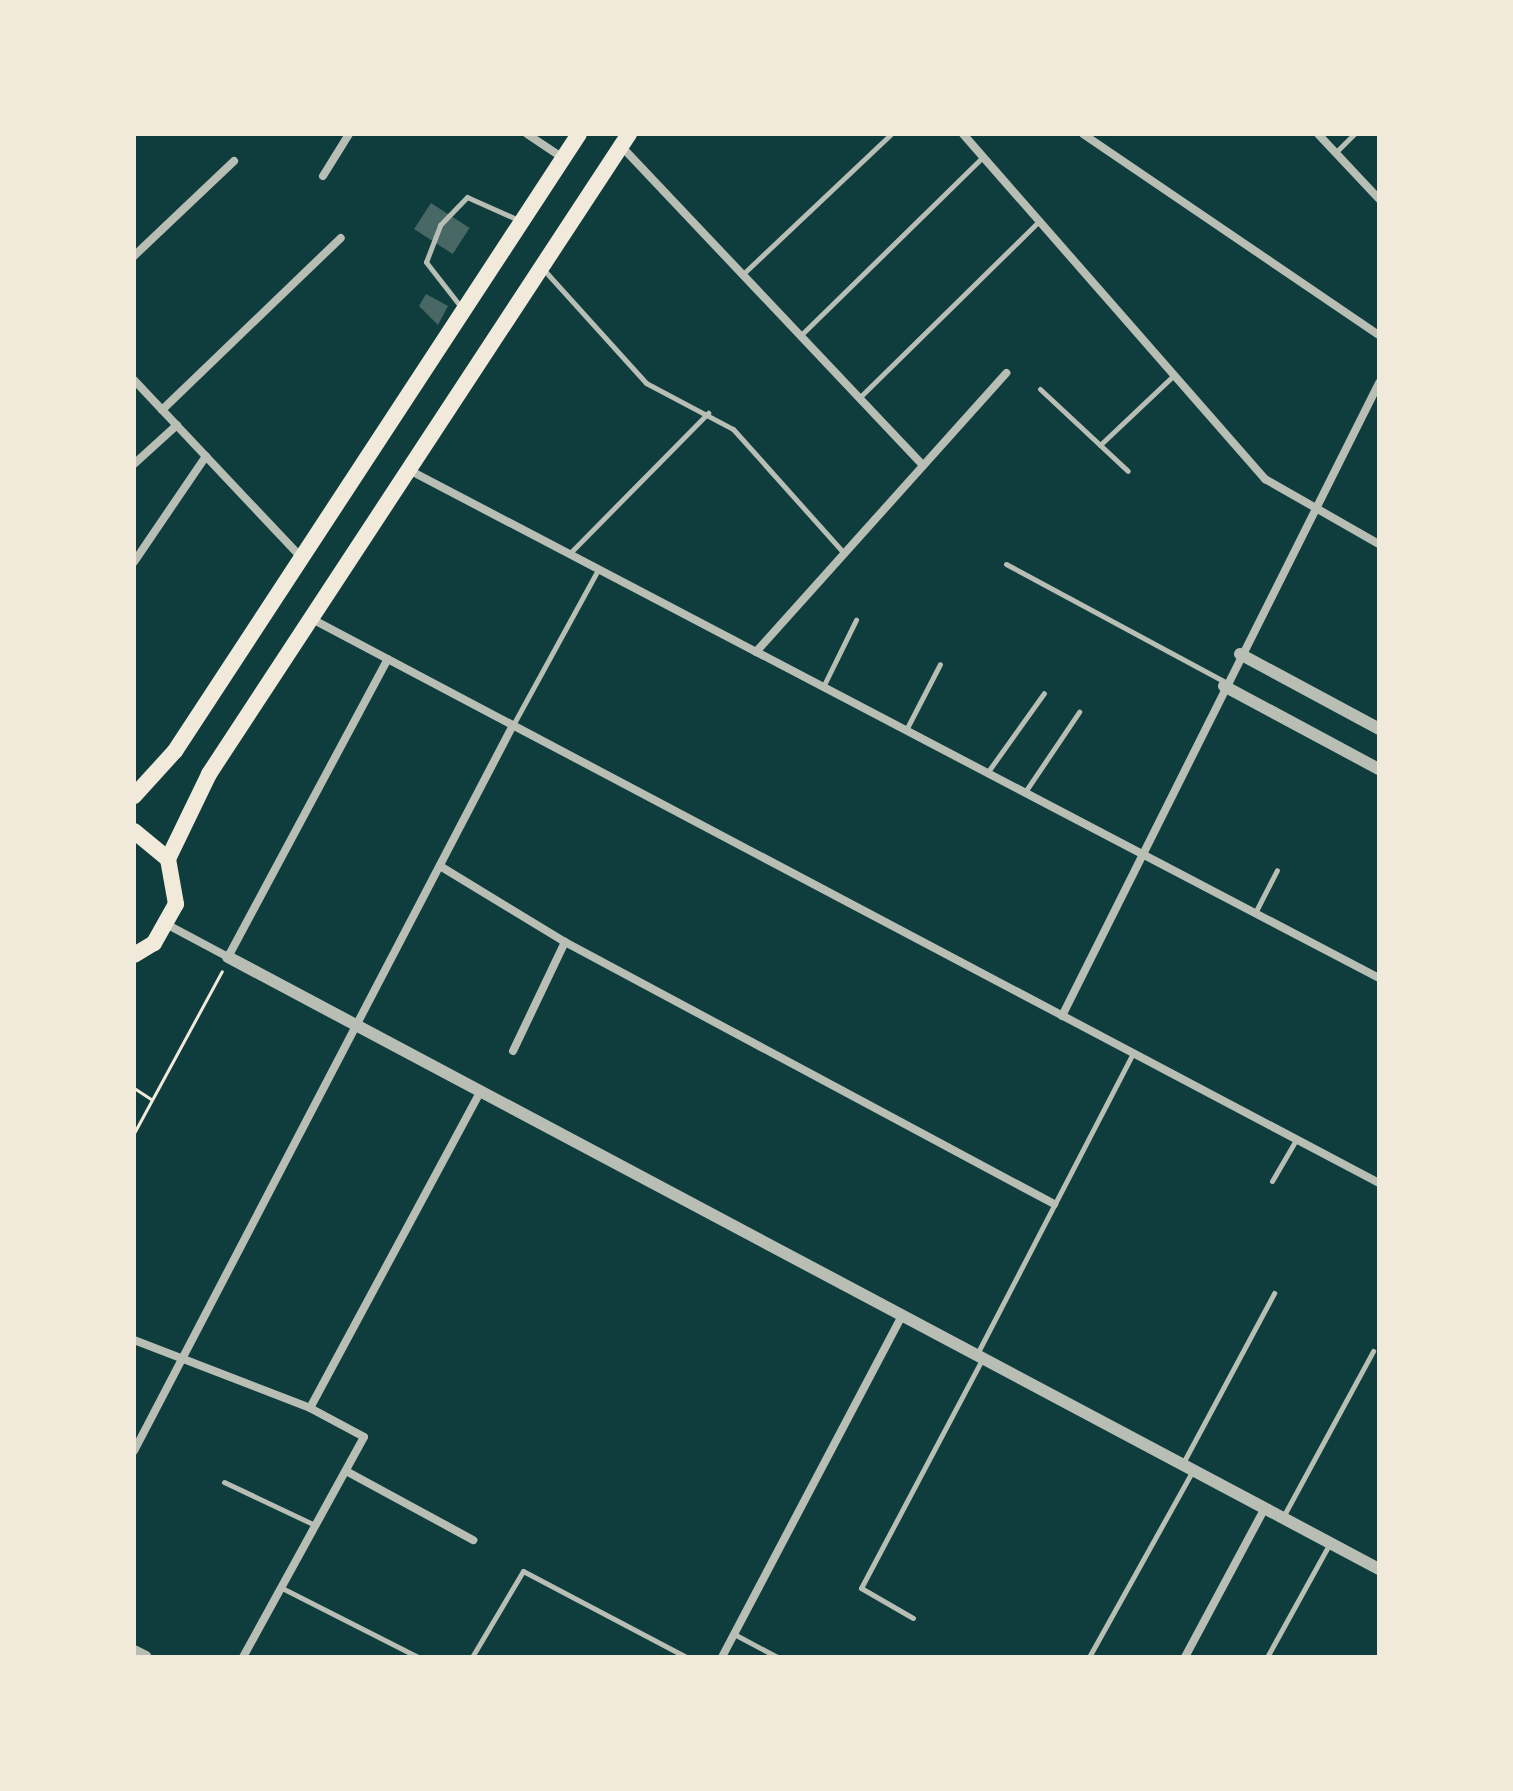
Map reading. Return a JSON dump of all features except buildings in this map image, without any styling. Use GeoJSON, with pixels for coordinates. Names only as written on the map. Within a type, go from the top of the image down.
{"type":"FeatureCollection","features":[{"type":"Feature","properties":{"kind":"main road"},"geometry":{"type":"LineString","coordinates":[[134,796],[175,751],[579,134]]}},
{"type":"Feature","properties":{"kind":"main road"},"geometry":{"type":"LineString","coordinates":[[168,859],[209,774],[625,140]]}},
{"type":"Feature","properties":{"kind":"main road"},"geometry":{"type":"LineString","coordinates":[[134,831],[168,859],[176,892],[168,925],[134,955]]}},
{"type":"Feature","properties":{"kind":"street"},"geometry":{"type":"LineString","coordinates":[[323,176],[349,134]]}},
{"type":"Feature","properties":{"kind":"street"},"geometry":{"type":"LineString","coordinates":[[527,134],[563,158]]}},
{"type":"Feature","properties":{"kind":"street"},"geometry":{"type":"LineString","coordinates":[[963,134],[1041,219],[1265,479],[1314,510],[1379,544]]}},
{"type":"Feature","properties":{"kind":"street"},"geometry":{"type":"LineString","coordinates":[[1083,134],[1379,335]]}},
{"type":"Feature","properties":{"kind":"street"},"geometry":{"type":"LineString","coordinates":[[1318,134],[1379,199]]}},
{"type":"Feature","properties":{"kind":"street"},"geometry":{"type":"LineString","coordinates":[[625,140],[923,465]]}},
{"type":"Feature","properties":{"kind":"street"},"geometry":{"type":"LineString","coordinates":[[134,256],[234,161]]}},
{"type":"Feature","properties":{"kind":"street"},"geometry":{"type":"LineString","coordinates":[[162,410],[341,238]]}},
{"type":"Feature","properties":{"kind":"street"},"geometry":{"type":"LineString","coordinates":[[756,652],[1006,373]]}},
{"type":"Feature","properties":{"kind":"street"},"geometry":{"type":"LineString","coordinates":[[134,380],[302,557]]}},
{"type":"Feature","properties":{"kind":"street"},"geometry":{"type":"LineString","coordinates":[[1062,1016],[1144,858],[1224,684],[1379,383]]}},
{"type":"Feature","properties":{"kind":"street"},"geometry":{"type":"LineString","coordinates":[[134,464],[177,425]]}},
{"type":"Feature","properties":{"kind":"street"},"geometry":{"type":"LineString","coordinates":[[134,562],[206,456]]}},
{"type":"Feature","properties":{"kind":"street"},"geometry":{"type":"LineString","coordinates":[[408,470],[1025,792],[1144,858],[1379,978]]}},
{"type":"Feature","properties":{"kind":"street"},"geometry":{"type":"LineString","coordinates":[[311,618],[1379,1183]]}},
{"type":"Feature","properties":{"kind":"street"},"geometry":{"type":"LineString","coordinates":[[1240,654],[1379,729]]}},
{"type":"Feature","properties":{"kind":"street"},"geometry":{"type":"LineString","coordinates":[[228,957],[388,659]]}},
{"type":"Feature","properties":{"kind":"street"},"geometry":{"type":"LineString","coordinates":[[1224,684],[1379,769]]}},
{"type":"Feature","properties":{"kind":"street"},"geometry":{"type":"LineString","coordinates":[[134,1451],[354,1024],[513,725]]}},
{"type":"Feature","properties":{"kind":"street"},"geometry":{"type":"LineString","coordinates":[[440,866],[565,942],[1054,1204]]}},
{"type":"Feature","properties":{"kind":"street"},"geometry":{"type":"LineString","coordinates":[[168,925],[1379,1569]]}},
{"type":"Feature","properties":{"kind":"street"},"geometry":{"type":"LineString","coordinates":[[513,1051],[565,942]]}},
{"type":"Feature","properties":{"kind":"street"},"geometry":{"type":"LineString","coordinates":[[310,1408],[481,1091]]}},
{"type":"Feature","properties":{"kind":"street"},"geometry":{"type":"LineString","coordinates":[[722,1657],[902,1315]]}},
{"type":"Feature","properties":{"kind":"street"},"geometry":{"type":"LineString","coordinates":[[134,1340],[183,1355],[310,1408],[364,1437],[243,1657]]}},
{"type":"Feature","properties":{"kind":"street"},"geometry":{"type":"LineString","coordinates":[[346,1471],[473,1540]]}},
{"type":"Feature","properties":{"kind":"street"},"geometry":{"type":"LineString","coordinates":[[1185,1657],[1265,1508]]}},
{"type":"Feature","properties":{"kind":"street"},"geometry":{"type":"LineString","coordinates":[[134,1651],[146,1657]]}},
{"type":"Feature","properties":{"kind":"lane"},"geometry":{"type":"LineString","coordinates":[[744,273],[891,134]]}},
{"type":"Feature","properties":{"kind":"lane"},"geometry":{"type":"LineString","coordinates":[[1335,153],[1354,134]]}},
{"type":"Feature","properties":{"kind":"lane"},"geometry":{"type":"LineString","coordinates":[[801,335],[983,156]]}},
{"type":"Feature","properties":{"kind":"lane"},"geometry":{"type":"LineString","coordinates":[[463,310],[426,262],[440,225],[467,197],[522,221]]}},
{"type":"Feature","properties":{"kind":"lane"},"geometry":{"type":"LineString","coordinates":[[859,398],[1041,219]]}},
{"type":"Feature","properties":{"kind":"lane"},"geometry":{"type":"LineString","coordinates":[[542,267],[646,383],[708,413],[733,429],[843,552]]}},
{"type":"Feature","properties":{"kind":"lane"},"geometry":{"type":"LineString","coordinates":[[1100,445],[1175,374]]}},
{"type":"Feature","properties":{"kind":"lane"},"geometry":{"type":"LineString","coordinates":[[1040,389],[1128,471]]}},
{"type":"Feature","properties":{"kind":"lane"},"geometry":{"type":"LineString","coordinates":[[570,554],[708,413]]}},
{"type":"Feature","properties":{"kind":"lane"},"geometry":{"type":"LineString","coordinates":[[1006,564],[1224,684]]}},
{"type":"Feature","properties":{"kind":"lane"},"geometry":{"type":"LineString","coordinates":[[513,725],[599,569]]}},
{"type":"Feature","properties":{"kind":"lane"},"geometry":{"type":"LineString","coordinates":[[823,687],[856,620]]}},
{"type":"Feature","properties":{"kind":"lane"},"geometry":{"type":"LineString","coordinates":[[906,730],[940,664]]}},
{"type":"Feature","properties":{"kind":"lane"},"geometry":{"type":"LineString","coordinates":[[987,773],[1044,693]]}},
{"type":"Feature","properties":{"kind":"lane"},"geometry":{"type":"LineString","coordinates":[[1025,792],[1079,712]]}},
{"type":"Feature","properties":{"kind":"lane"},"geometry":{"type":"LineString","coordinates":[[1255,913],[1277,870]]}},
{"type":"Feature","properties":{"kind":"lane"},"geometry":{"type":"LineString","coordinates":[[913,1618],[861,1588],[1133,1053]]}},
{"type":"Feature","properties":{"kind":"lane"},"geometry":{"type":"LineString","coordinates":[[1272,1181],[1296,1140]]}},
{"type":"Feature","properties":{"kind":"lane"},"geometry":{"type":"LineString","coordinates":[[1089,1657],[1274,1293]]}},
{"type":"Feature","properties":{"kind":"lane"},"geometry":{"type":"LineString","coordinates":[[1283,1518],[1373,1351]]}},
{"type":"Feature","properties":{"kind":"lane"},"geometry":{"type":"LineString","coordinates":[[224,1482],[315,1525]]}},
{"type":"Feature","properties":{"kind":"lane"},"geometry":{"type":"LineString","coordinates":[[1267,1657],[1330,1543]]}},
{"type":"Feature","properties":{"kind":"lane"},"geometry":{"type":"LineString","coordinates":[[472,1657],[523,1571],[686,1657]]}},
{"type":"Feature","properties":{"kind":"lane"},"geometry":{"type":"LineString","coordinates":[[281,1587],[418,1657]]}},
{"type":"Feature","properties":{"kind":"lane"},"geometry":{"type":"LineString","coordinates":[[734,1634],[777,1657]]}},
{"type":"Feature","properties":{"kind":"path"},"geometry":{"type":"LineString","coordinates":[[134,1133],[216,983]]}},
{"type":"Feature","properties":{"kind":"path"},"geometry":{"type":"LineString","coordinates":[[134,1088],[152,1099]]}}]}
